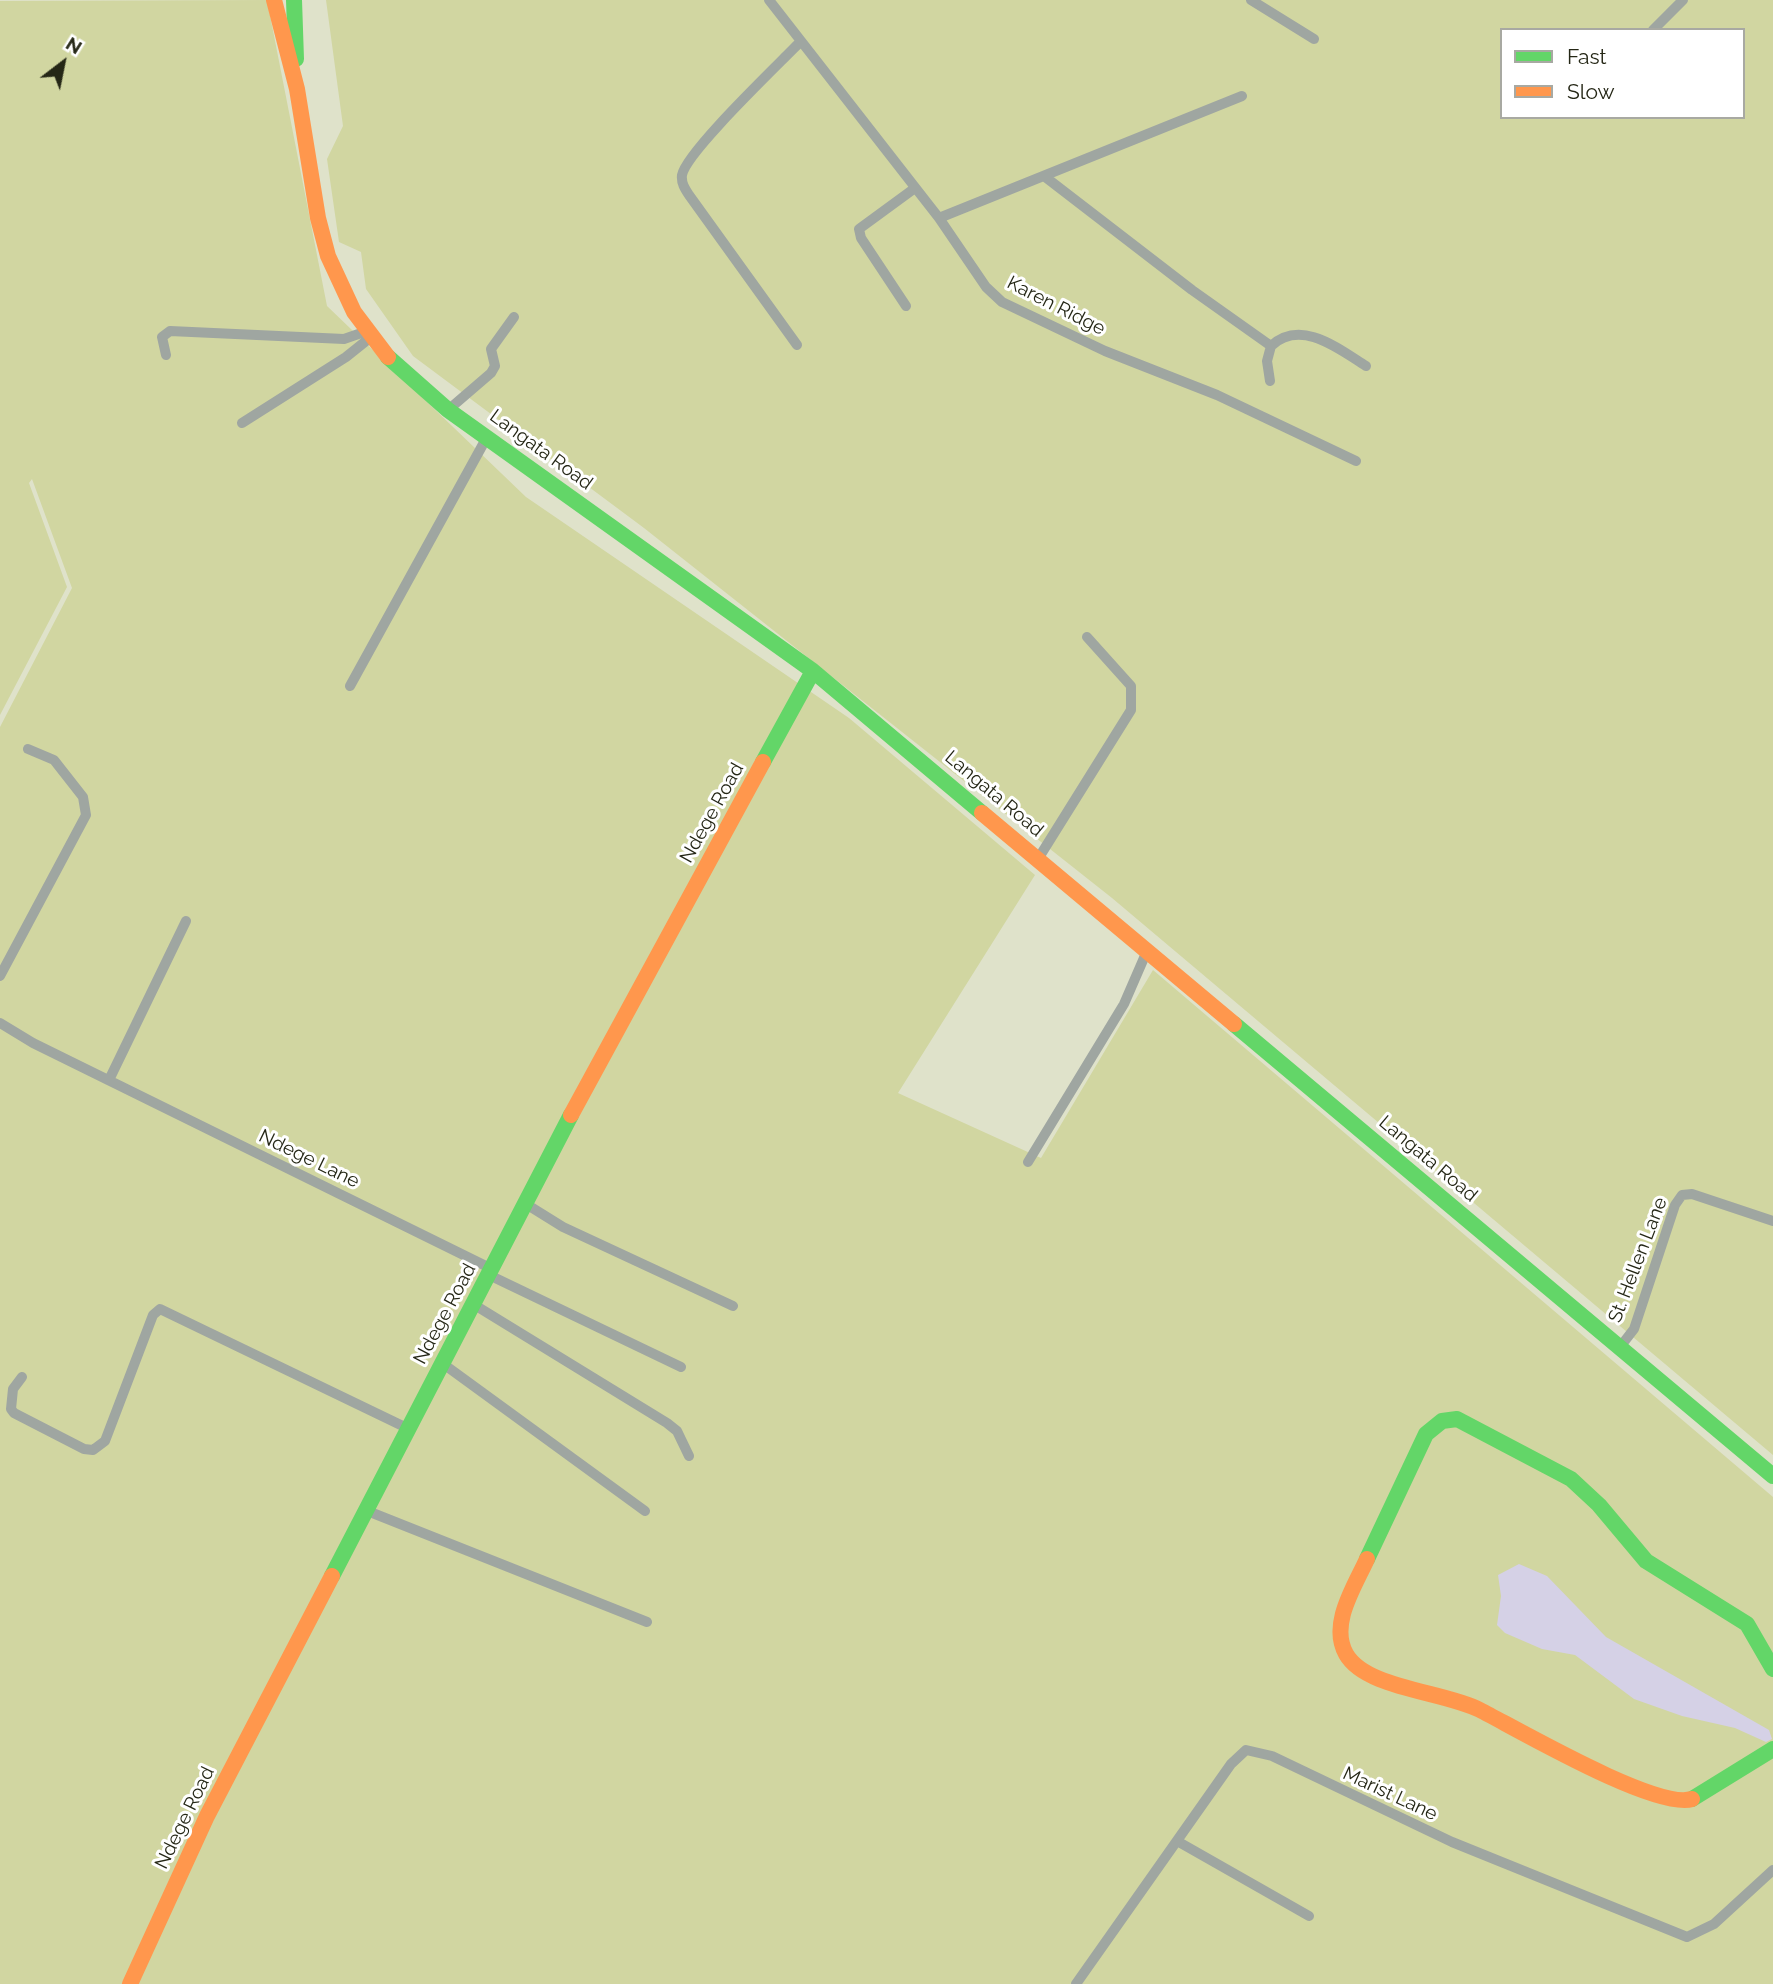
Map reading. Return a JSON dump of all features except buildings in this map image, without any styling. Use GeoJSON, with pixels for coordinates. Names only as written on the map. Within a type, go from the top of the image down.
{"type":"FeatureCollection","features":[{"type":"Feature","properties":{"kind":"street","name":"Langata Road"},"geometry":{"type":"LineString","coordinates":[[274,0],[297,89],[318,218],[328,256],[342,293],[388,357],[448,410],[813,671],[1773,1476]]}},
{"type":"Feature","properties":{"kind":"street","name":"Langata Road"},"geometry":{"type":"LineString","coordinates":[[294,0],[297,89]]}},
{"type":"Feature","properties":{"kind":"street","name":"Karen Ridge"},"geometry":{"type":"LineString","coordinates":[[769,0],[939,219],[986,287],[1003,302],[1105,351],[1217,396],[1356,461]]}},
{"type":"Feature","properties":{"kind":"street"},"geometry":{"type":"LineString","coordinates":[[1251,0],[1314,39]]}},
{"type":"Feature","properties":{"kind":"street"},"geometry":{"type":"LineString","coordinates":[[1655,28],[1683,0]]}},
{"type":"Feature","properties":{"kind":"street"},"geometry":{"type":"LineString","coordinates":[[797,345],[689,195],[682,184],[682,173],[706,141],[801,41]]}},
{"type":"Feature","properties":{"kind":"street"},"geometry":{"type":"LineString","coordinates":[[939,219],[1242,96]]}},
{"type":"Feature","properties":{"kind":"street"},"geometry":{"type":"LineString","coordinates":[[1044,176],[1192,290],[1271,346]]}},
{"type":"Feature","properties":{"kind":"street"},"geometry":{"type":"LineString","coordinates":[[906,306],[861,238],[859,229],[915,188]]}},
{"type":"Feature","properties":{"kind":"street"},"geometry":{"type":"LineString","coordinates":[[448,410],[491,373],[495,366],[491,349],[513,317]]}},
{"type":"Feature","properties":{"kind":"street"},"geometry":{"type":"LineString","coordinates":[[166,355],[162,337],[170,331],[344,339],[369,334]]}},
{"type":"Feature","properties":{"kind":"street"},"geometry":{"type":"LineString","coordinates":[[242,423],[346,357],[369,334]]}},
{"type":"Feature","properties":{"kind":"street"},"geometry":{"type":"LineString","coordinates":[[1270,381],[1268,361],[1271,346],[1279,339],[1307,335],[1332,344],[1366,366]]}},
{"type":"Feature","properties":{"kind":"street"},"geometry":{"type":"LineString","coordinates":[[350,686],[487,437]]}},
{"type":"Feature","properties":{"kind":"street"},"geometry":{"type":"LineString","coordinates":[[1038,859],[1131,710],[1130,686],[1087,637]]}},
{"type":"Feature","properties":{"kind":"street","name":"Ndege Road"},"geometry":{"type":"LineString","coordinates":[[130,1984],[207,1816],[365,1510],[604,1052],[813,671]]}},
{"type":"Feature","properties":{"kind":"street"},"geometry":{"type":"LineString","coordinates":[[0,976],[86,815],[83,797],[54,760],[28,750]]}},
{"type":"Feature","properties":{"kind":"street"},"geometry":{"type":"LineString","coordinates":[[110,1080],[186,921]]}},
{"type":"Feature","properties":{"kind":"street"},"geometry":{"type":"LineString","coordinates":[[1028,1162],[1124,1004],[1147,951]]}},
{"type":"Feature","properties":{"kind":"street","name":"Ndege Lane"},"geometry":{"type":"LineString","coordinates":[[0,1023],[681,1367]]}},
{"type":"Feature","properties":{"kind":"street","name":"St. Hellen Lane"},"geometry":{"type":"LineString","coordinates":[[1620,1347],[1633,1329],[1675,1205],[1682,1195],[1692,1194],[1773,1221]]}},
{"type":"Feature","properties":{"kind":"street"},"geometry":{"type":"LineString","coordinates":[[526,1204],[563,1227],[733,1306]]}},
{"type":"Feature","properties":{"kind":"street"},"geometry":{"type":"LineString","coordinates":[[473,1304],[667,1423],[677,1431],[689,1456]]}},
{"type":"Feature","properties":{"kind":"street"},"geometry":{"type":"LineString","coordinates":[[22,1377],[13,1389],[11,1409],[84,1449],[93,1450],[105,1441],[153,1315],[160,1309],[409,1429]]}},
{"type":"Feature","properties":{"kind":"street"},"geometry":{"type":"LineString","coordinates":[[442,1363],[645,1511]]}},
{"type":"Feature","properties":{"kind":"street"},"geometry":{"type":"LineString","coordinates":[[1773,1669],[1747,1624],[1653,1567],[1599,1505],[1571,1479],[1457,1419],[1441,1421],[1426,1434],[1352,1587],[1341,1626],[1346,1654],[1358,1668],[1374,1679],[1426,1691],[1476,1708],[1635,1790],[1658,1791],[1679,1801],[1690,1801],[1773,1749]]}},
{"type":"Feature","properties":{"kind":"street"},"geometry":{"type":"LineString","coordinates":[[365,1510],[647,1622]]}},
{"type":"Feature","properties":{"kind":"street","name":"Marist Lane"},"geometry":{"type":"LineString","coordinates":[[1076,1984],[1231,1764],[1246,1750],[1252,1749],[1452,1842],[1687,1937],[1714,1924],[1773,1870]]}},
{"type":"Feature","properties":{"kind":"street"},"geometry":{"type":"LineString","coordinates":[[1177,1841],[1309,1916]]}},
{"type":"Feature","properties":{"kind":"green space"},"geometry":{"type":"Polygon","coordinates":[[[267,0],[327,306],[526,497],[849,718],[1035,875],[898,1093],[1041,1158],[1153,970],[1773,1497],[1773,1984],[0,1984],[0,727],[72,588],[32,479],[29,483],[67,587],[0,715],[0,1],[267,0]]]}},
{"type":"Feature","properties":{"kind":"green space"},"geometry":{"type":"Polygon","coordinates":[[[326,0],[1773,0],[1773,1455],[1112,898],[644,528],[413,356],[366,289],[361,252],[339,242],[327,159],[343,126],[326,0]]]}},
{"type":"Feature","properties":{"kind":"shaded area"},"geometry":{"type":"Polygon","coordinates":[[[1519,1564],[1547,1576],[1606,1637],[1769,1730],[1772,1739],[1766,1742],[1735,1728],[1682,1716],[1634,1699],[1575,1655],[1542,1649],[1505,1633],[1497,1625],[1501,1596],[1498,1575],[1519,1564]]]}},
{"type":"Feature","properties":{"kind":"traffic: fast"},"geometry":{"type":"LineString","coordinates":[[294,0],[296,59]]}},
{"type":"Feature","properties":{"kind":"traffic: fast"},"geometry":{"type":"LineString","coordinates":[[388,357],[448,410],[813,671],[982,813]]}},
{"type":"Feature","properties":{"kind":"traffic: fast"},"geometry":{"type":"LineString","coordinates":[[763,762],[813,671]]}},
{"type":"Feature","properties":{"kind":"traffic: fast"},"geometry":{"type":"LineString","coordinates":[[1234,1024],[1773,1476]]}},
{"type":"Feature","properties":{"kind":"traffic: fast"},"geometry":{"type":"LineString","coordinates":[[332,1576],[571,1115]]}},
{"type":"Feature","properties":{"kind":"traffic: fast"},"geometry":{"type":"LineString","coordinates":[[1367,1559],[1426,1434],[1442,1421],[1457,1419],[1571,1479],[1599,1505],[1646,1561],[1747,1624],[1773,1669]]}},
{"type":"Feature","properties":{"kind":"traffic: fast"},"geometry":{"type":"LineString","coordinates":[[1692,1799],[1773,1749]]}},
{"type":"Feature","properties":{"kind":"traffic: slow"},"geometry":{"type":"LineString","coordinates":[[274,0],[297,89],[318,218],[328,256],[354,312],[388,357]]}},
{"type":"Feature","properties":{"kind":"traffic: slow"},"geometry":{"type":"LineString","coordinates":[[571,1115],[763,762]]}},
{"type":"Feature","properties":{"kind":"traffic: slow"},"geometry":{"type":"LineString","coordinates":[[982,813],[1234,1024]]}},
{"type":"Feature","properties":{"kind":"traffic: slow"},"geometry":{"type":"LineString","coordinates":[[1367,1559],[1346,1605],[1340,1630],[1346,1654],[1356,1666],[1387,1682],[1480,1710],[1587,1766],[1649,1793],[1674,1799],[1692,1799]]}},
{"type":"Feature","properties":{"kind":"traffic: slow"},"geometry":{"type":"LineString","coordinates":[[130,1984],[207,1816],[332,1576]]}}]}
